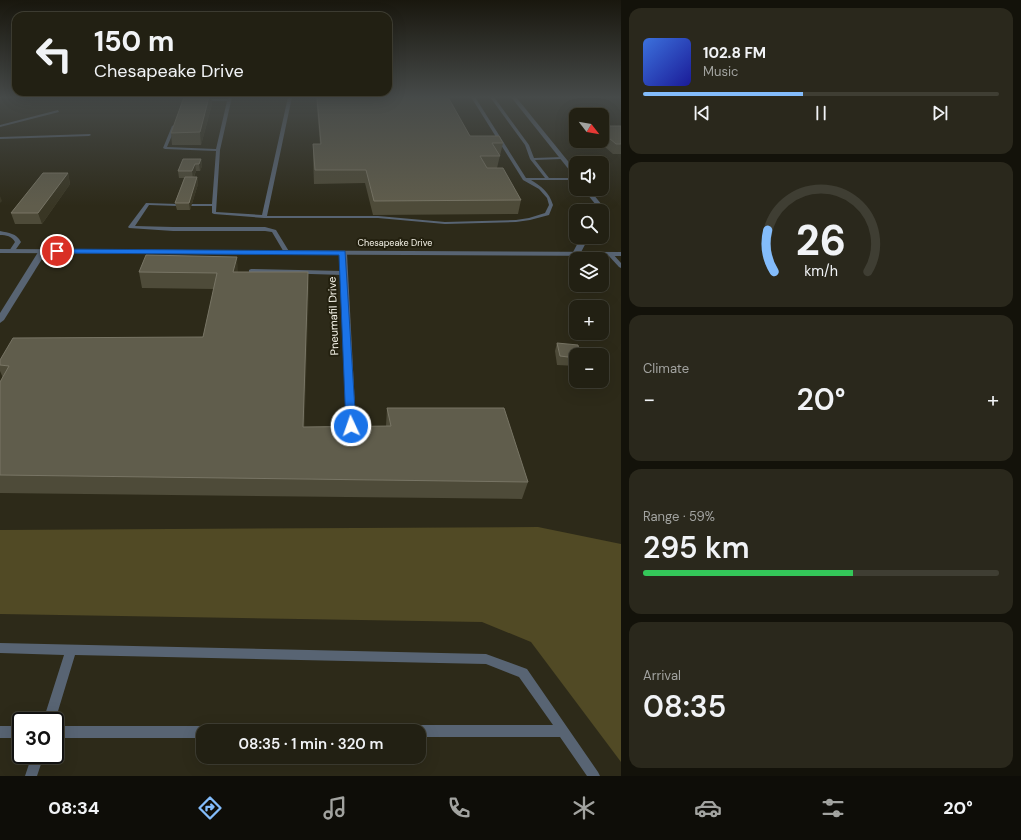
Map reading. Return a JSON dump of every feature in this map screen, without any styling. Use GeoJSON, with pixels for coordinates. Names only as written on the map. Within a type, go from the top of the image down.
{"type":"FeatureCollection","features":[{"type":"Feature","properties":{"kind":"street"},"geometry":{"type":"LineString","coordinates":[[542,133],[569,166]]}},
{"type":"Feature","properties":{"kind":"street"},"geometry":{"type":"LineString","coordinates":[[592,196],[598,204]]}},
{"type":"Feature","properties":{"kind":"street","name":"Chesapeake Drive"},"geometry":{"type":"LineString","coordinates":[[0,251],[569,254]]}},
{"type":"Feature","properties":{"kind":"street"},"geometry":{"type":"LineString","coordinates":[[0,320],[42,251]]}},
{"type":"Feature","properties":{"kind":"street","name":"Pneumafil Drive"},"geometry":{"type":"LineString","coordinates":[[343,253],[351,426]]}},
{"type":"Feature","properties":{"kind":"street","name":"Chesapeake Drive"},"geometry":{"type":"LineString","coordinates":[[610,254],[621,254]]}},
{"type":"Feature","properties":{"kind":"lane"},"geometry":{"type":"LineString","coordinates":[[172,133],[166,148],[218,150]]}},
{"type":"Feature","properties":{"kind":"lane"},"geometry":{"type":"LineString","coordinates":[[222,133],[218,150],[214,213],[264,217],[378,217],[445,223],[530,220],[547,214],[551,205],[549,198],[541,188],[525,179],[496,133]]}},
{"type":"Feature","properties":{"kind":"lane"},"geometry":{"type":"LineString","coordinates":[[264,217],[282,133]]}},
{"type":"Feature","properties":{"kind":"lane"},"geometry":{"type":"LineString","coordinates":[[518,133],[527,145],[532,159],[548,179]]}},
{"type":"Feature","properties":{"kind":"lane"},"geometry":{"type":"LineString","coordinates":[[0,138],[89,135]]}},
{"type":"Feature","properties":{"kind":"lane"},"geometry":{"type":"LineString","coordinates":[[532,159],[562,158]]}},
{"type":"Feature","properties":{"kind":"lane"},"geometry":{"type":"LineString","coordinates":[[525,179],[569,179]]}},
{"type":"Feature","properties":{"kind":"lane"},"geometry":{"type":"LineString","coordinates":[[178,205],[148,204],[131,227],[173,229],[265,228],[274,232],[287,252]]}},
{"type":"Feature","properties":{"kind":"lane"},"geometry":{"type":"LineString","coordinates":[[191,205],[215,205]]}},
{"type":"Feature","properties":{"kind":"lane"},"geometry":{"type":"LineString","coordinates":[[0,233],[13,235],[18,242],[12,251]]}},
{"type":"Feature","properties":{"kind":"lane"},"geometry":{"type":"LineString","coordinates":[[610,254],[621,266]]}},
{"type":"Feature","properties":{"kind":"lane"},"geometry":{"type":"LineString","coordinates":[[251,271],[343,273]]}},
{"type":"Feature","properties":{"kind":"lane"},"geometry":{"type":"LineString","coordinates":[[0,648],[486,659],[522,673],[594,776]]}},
{"type":"Feature","properties":{"kind":"lane"},"geometry":{"type":"LineString","coordinates":[[52,712],[71,650]]}},
{"type":"Feature","properties":{"kind":"lane"},"geometry":{"type":"LineString","coordinates":[[426,732],[563,731]]}},
{"type":"Feature","properties":{"kind":"lane"},"geometry":{"type":"LineString","coordinates":[[0,732],[12,732]]}},
{"type":"Feature","properties":{"kind":"lane"},"geometry":{"type":"LineString","coordinates":[[64,732],[196,732]]}},
{"type":"Feature","properties":{"kind":"lane"},"geometry":{"type":"LineString","coordinates":[[31,776],[35,764]]}},
{"type":"Feature","properties":{"kind":"shaded area"},"geometry":{"type":"Polygon","coordinates":[[[538,527],[621,544],[621,762],[531,642],[482,622],[0,614],[0,530],[538,527]]]}},
{"type":"Feature","properties":{"kind":"building"},"geometry":{"type":"Polygon","coordinates":[[[320,133],[468,133],[470,136],[499,136],[503,143],[492,143],[500,156],[480,156],[487,168],[503,168],[521,200],[374,201],[366,170],[315,170],[313,144],[321,144],[320,133]]]}},
{"type":"Feature","properties":{"kind":"building"},"geometry":{"type":"Polygon","coordinates":[[[609,133],[621,133],[621,144],[616,144],[609,138],[609,133]]]}},
{"type":"Feature","properties":{"kind":"building"},"geometry":{"type":"Polygon","coordinates":[[[183,159],[201,159],[199,164],[195,164],[192,171],[178,171],[183,159]]]}},
{"type":"Feature","properties":{"kind":"building"},"geometry":{"type":"Polygon","coordinates":[[[43,173],[68,173],[38,213],[11,213],[43,173]]]}},
{"type":"Feature","properties":{"kind":"building"},"geometry":{"type":"Polygon","coordinates":[[[185,177],[197,177],[189,203],[175,203],[185,177]]]}},
{"type":"Feature","properties":{"kind":"building"},"geometry":{"type":"Polygon","coordinates":[[[146,255],[237,257],[233,272],[308,272],[303,427],[391,426],[387,408],[504,408],[528,482],[0,475],[0,382],[9,366],[0,365],[0,360],[13,338],[203,337],[217,273],[139,272],[146,255]]]}},
{"type":"Feature","properties":{"kind":"building"},"geometry":{"type":"Polygon","coordinates":[[[557,343],[578,345],[579,348],[569,348],[569,357],[560,356],[557,343]]]}},
{"type":"Feature","properties":{"kind":"route"},"geometry":{"type":"LineString","coordinates":[[57,251],[343,253],[351,426]]}}]}
